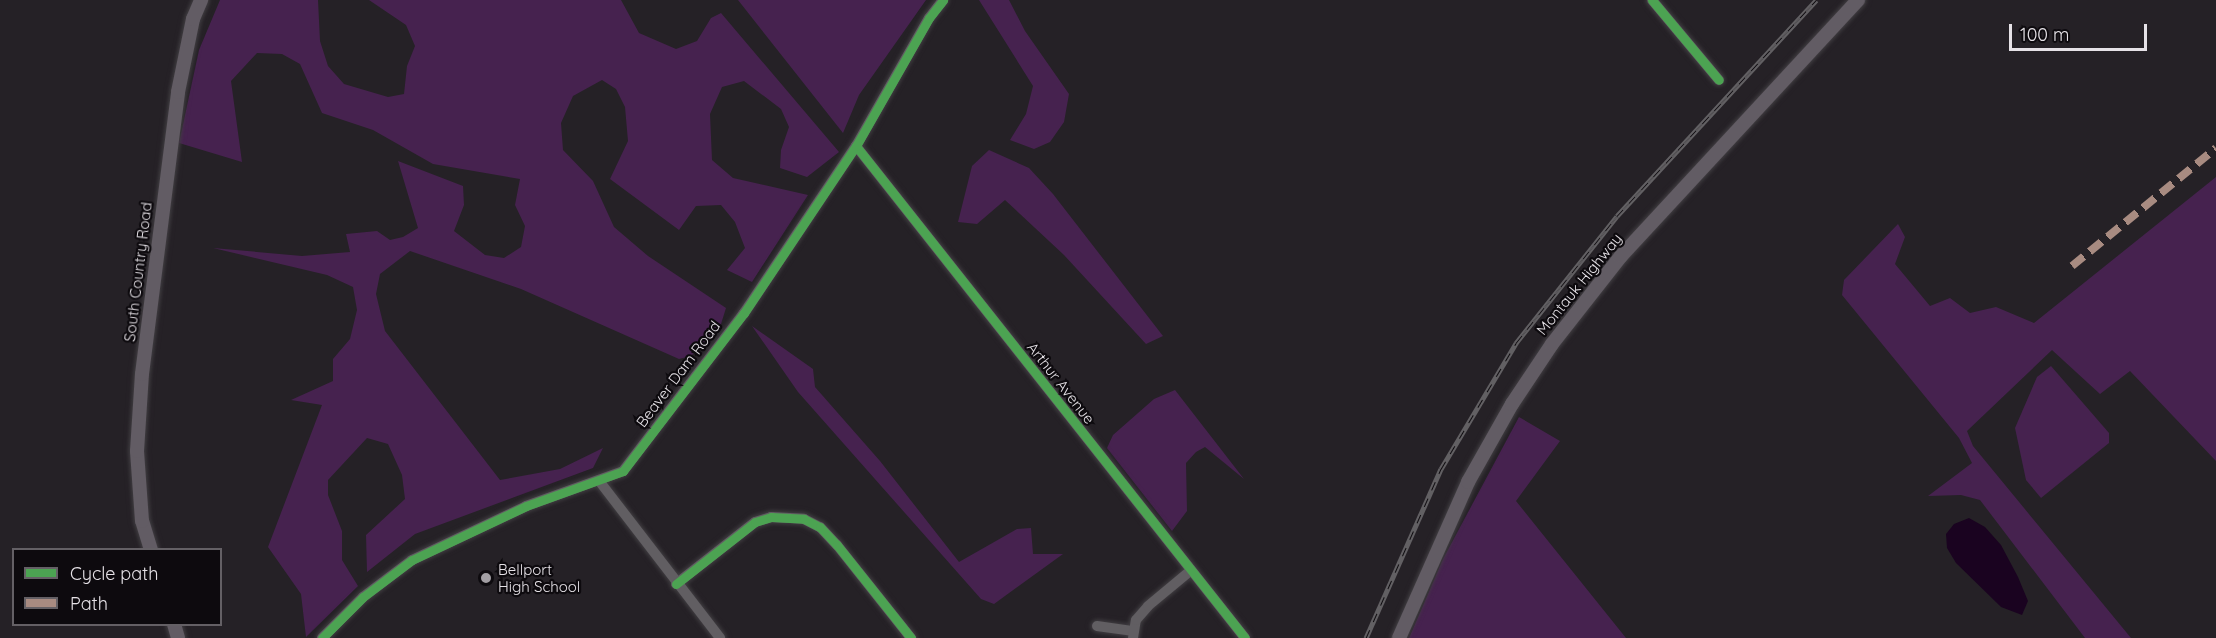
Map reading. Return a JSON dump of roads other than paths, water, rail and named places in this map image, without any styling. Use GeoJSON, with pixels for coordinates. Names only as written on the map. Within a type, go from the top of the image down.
{"type":"FeatureCollection","features":[{"type":"Feature","properties":{"kind":"main road","name":"South Country Road"},"geometry":{"type":"LineString","coordinates":[[151,548],[142,521],[137,451],[142,374],[178,92],[193,19],[201,0]]}},
{"type":"Feature","properties":{"kind":"main road","name":"Montauk Highway"},"geometry":{"type":"LineString","coordinates":[[1399,638],[1459,499],[1512,404],[1552,344],[1628,249],[1858,0]]}},
{"type":"Feature","properties":{"kind":"street","name":"Beaver Dam Road"},"geometry":{"type":"LineString","coordinates":[[322,638],[363,597],[412,560],[551,496],[600,482],[623,471],[737,322],[856,146],[929,18],[943,0]]}},
{"type":"Feature","properties":{"kind":"street"},"geometry":{"type":"LineString","coordinates":[[1652,0],[1719,80]]}},
{"type":"Feature","properties":{"kind":"street","name":"Arthur Avenue"},"geometry":{"type":"LineString","coordinates":[[856,146],[1245,638]]}},
{"type":"Feature","properties":{"kind":"street"},"geometry":{"type":"LineString","coordinates":[[600,482],[676,584],[720,638]]}},
{"type":"Feature","properties":{"kind":"street"},"geometry":{"type":"LineString","coordinates":[[676,584],[755,522],[771,517],[804,519],[820,527],[837,545],[911,638]]}},
{"type":"Feature","properties":{"kind":"street"},"geometry":{"type":"LineString","coordinates":[[1097,626],[1133,634],[1136,620],[1148,606],[1190,571]]}},
{"type":"Feature","properties":{"kind":"railway"},"geometry":{"type":"LineString","coordinates":[[1366,638],[1441,469],[1516,343],[1617,216],[1816,0]]}},
{"type":"Feature","properties":{"kind":"place","name":"Bellport High School"},"geometry":{"type":"Point","coordinates":[486,578]}}]}
